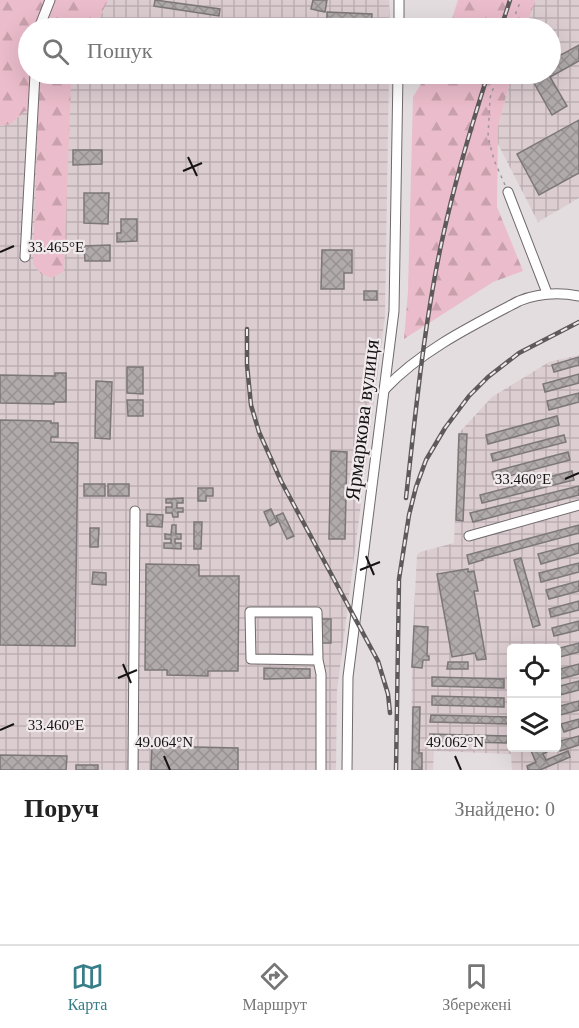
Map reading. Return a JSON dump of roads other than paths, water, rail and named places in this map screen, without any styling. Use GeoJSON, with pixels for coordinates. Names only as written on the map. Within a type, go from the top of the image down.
{"type":"FeatureCollection","features":[{"type":"Feature","properties":{"kind":"street"},"geometry":{"type":"LineString","coordinates":[[43,18],[50,0]]}},
{"type":"Feature","properties":{"kind":"street"},"geometry":{"type":"LineString","coordinates":[[399,0],[399,18]]}},
{"type":"Feature","properties":{"kind":"street"},"geometry":{"type":"LineString","coordinates":[[25,257],[34,84]]}},
{"type":"Feature","properties":{"kind":"street","name":"Ярмаркова вулиця"},"geometry":{"type":"LineString","coordinates":[[347,770],[348,677],[394,311],[398,84]]}},
{"type":"Feature","properties":{"kind":"street"},"geometry":{"type":"LineString","coordinates":[[508,192],[548,293]]}},
{"type":"Feature","properties":{"kind":"street"},"geometry":{"type":"LineString","coordinates":[[384,389],[398,375],[445,342],[519,301],[548,293],[567,293],[579,296]]}},
{"type":"Feature","properties":{"kind":"street"},"geometry":{"type":"LineString","coordinates":[[469,536],[579,505]]}},
{"type":"Feature","properties":{"kind":"street"},"geometry":{"type":"LineString","coordinates":[[133,770],[135,511]]}},
{"type":"Feature","properties":{"kind":"street"},"geometry":{"type":"LineString","coordinates":[[318,660],[251,659],[250,612],[317,612],[318,660],[321,674],[321,770]]}},
{"type":"Feature","properties":{"kind":"railway"},"geometry":{"type":"LineString","coordinates":[[504,18],[510,0]]}},
{"type":"Feature","properties":{"kind":"railway"},"geometry":{"type":"LineString","coordinates":[[406,498],[421,366],[436,268],[458,175],[485,84]]}},
{"type":"Feature","properties":{"kind":"railway"},"geometry":{"type":"LineString","coordinates":[[396,770],[399,579],[409,515],[426,460],[445,428],[469,396],[488,377],[519,353],[579,322]]}},
{"type":"Feature","properties":{"kind":"railway"},"geometry":{"type":"LineString","coordinates":[[247,329],[247,365],[251,405],[259,432],[281,481],[378,661],[388,694],[390,713]]}}]}
